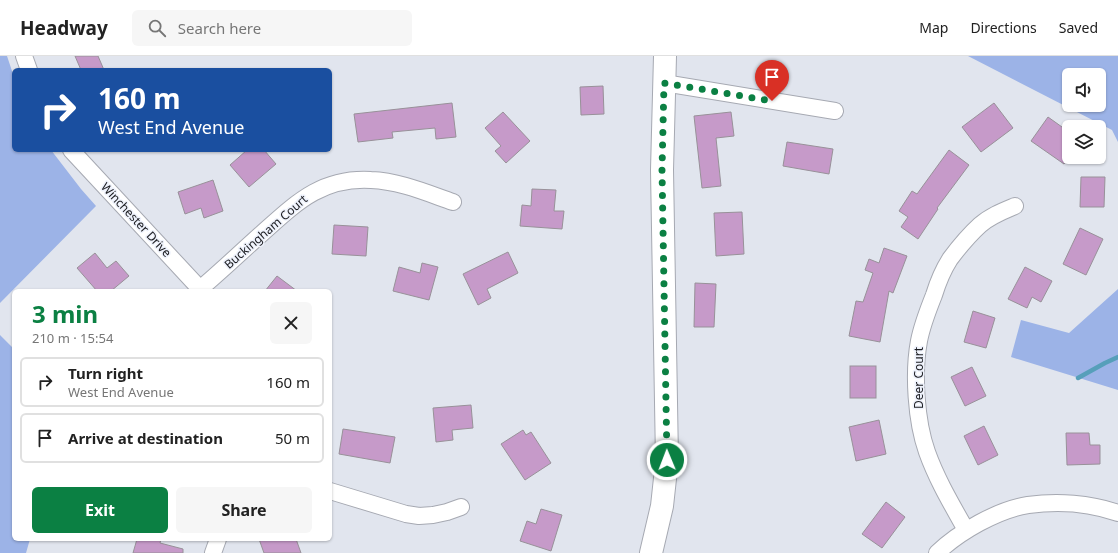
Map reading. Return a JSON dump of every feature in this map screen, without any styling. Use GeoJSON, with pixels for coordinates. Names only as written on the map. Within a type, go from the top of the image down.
{"type":"FeatureCollection","features":[{"type":"Feature","properties":{"kind":"street"},"geometry":{"type":"LineString","coordinates":[[24,56],[28,68]]}},
{"type":"Feature","properties":{"kind":"street"},"geometry":{"type":"LineString","coordinates":[[651,553],[662,506],[667,460],[662,170],[665,56]]}},
{"type":"Feature","properties":{"kind":"street"},"geometry":{"type":"LineString","coordinates":[[664,83],[835,111]]}},
{"type":"Feature","properties":{"kind":"street","name":"Winchester Drive"},"geometry":{"type":"LineString","coordinates":[[73,152],[200,289]]}},
{"type":"Feature","properties":{"kind":"street","name":"Buckingham Court"},"geometry":{"type":"LineString","coordinates":[[202,289],[291,207],[312,192],[329,185],[353,180],[380,181],[398,184],[453,202]]}},
{"type":"Feature","properties":{"kind":"street","name":"Deer Court"},"geometry":{"type":"LineString","coordinates":[[966,530],[947,496],[936,472],[927,451],[920,424],[917,398],[919,341],[925,318],[938,282],[950,260],[981,224],[997,214],[1015,206]]}},
{"type":"Feature","properties":{"kind":"street"},"geometry":{"type":"LineString","coordinates":[[332,492],[406,514],[419,516],[433,515],[461,507]]}},
{"type":"Feature","properties":{"kind":"street"},"geometry":{"type":"LineString","coordinates":[[936,553],[966,530],[987,519],[1026,505],[1058,503],[1080,504],[1118,513]]}},
{"type":"Feature","properties":{"kind":"street"},"geometry":{"type":"LineString","coordinates":[[213,553],[217,541]]}},
{"type":"Feature","properties":{"kind":"shaded area"},"geometry":{"type":"Polygon","coordinates":[[[0,56],[7,56],[12,71],[12,152],[53,152],[96,206],[14,289],[12,289],[12,291],[0,303],[0,56]]]}},
{"type":"Feature","properties":{"kind":"shaded area"},"geometry":{"type":"Polygon","coordinates":[[[968,56],[1118,56],[1118,142],[1112,130],[1106,127],[1106,120],[1093,120],[1077,112],[1106,112],[1106,68],[1062,68],[1062,104],[968,56]]]}},
{"type":"Feature","properties":{"kind":"shaded area"},"geometry":{"type":"Polygon","coordinates":[[[1118,289],[1118,390],[1011,357],[1021,320],[1069,333],[1118,289]]]}},
{"type":"Feature","properties":{"kind":"shaded area"},"geometry":{"type":"Polygon","coordinates":[[[0,335],[12,347],[12,541],[29,541],[26,553],[0,553],[0,335]]]}},
{"type":"Feature","properties":{"kind":"building"},"geometry":{"type":"Polygon","coordinates":[[[75,56],[98,56],[103,68],[80,68],[75,56]]]}},
{"type":"Feature","properties":{"kind":"building"},"geometry":{"type":"Polygon","coordinates":[[[603,86],[604,114],[581,115],[580,87],[603,86]]]}},
{"type":"Feature","properties":{"kind":"building"},"geometry":{"type":"Polygon","coordinates":[[[452,103],[456,137],[436,139],[435,128],[392,132],[393,138],[358,142],[354,114],[452,103]]]}},
{"type":"Feature","properties":{"kind":"building"},"geometry":{"type":"Polygon","coordinates":[[[994,103],[1013,128],[981,152],[962,127],[994,103]]]}},
{"type":"Feature","properties":{"kind":"building"},"geometry":{"type":"Polygon","coordinates":[[[503,112],[530,141],[506,163],[495,151],[501,146],[485,128],[503,112]]]}},
{"type":"Feature","properties":{"kind":"building"},"geometry":{"type":"Polygon","coordinates":[[[731,112],[734,136],[716,138],[721,186],[702,188],[694,116],[731,112]]]}},
{"type":"Feature","properties":{"kind":"building"},"geometry":{"type":"Polygon","coordinates":[[[1048,117],[1062,127],[1062,163],[1031,141],[1048,117]]]}},
{"type":"Feature","properties":{"kind":"building"},"geometry":{"type":"Polygon","coordinates":[[[787,142],[833,149],[829,174],[783,166],[787,142]]]}},
{"type":"Feature","properties":{"kind":"building"},"geometry":{"type":"Polygon","coordinates":[[[949,150],[969,165],[937,208],[938,209],[918,239],[901,227],[908,217],[899,211],[912,191],[917,194],[949,150]]]}},
{"type":"Feature","properties":{"kind":"building"},"geometry":{"type":"Polygon","coordinates":[[[245,152],[266,152],[276,164],[249,187],[230,165],[245,152]]]}},
{"type":"Feature","properties":{"kind":"building"},"geometry":{"type":"Polygon","coordinates":[[[1081,177],[1105,177],[1104,207],[1080,207],[1081,177]]]}},
{"type":"Feature","properties":{"kind":"building"},"geometry":{"type":"Polygon","coordinates":[[[213,180],[223,211],[204,218],[201,208],[185,214],[178,192],[213,180]]]}},
{"type":"Feature","properties":{"kind":"building"},"geometry":{"type":"Polygon","coordinates":[[[532,189],[556,190],[554,211],[564,211],[562,229],[520,226],[522,205],[531,206],[532,189]]]}},
{"type":"Feature","properties":{"kind":"building"},"geometry":{"type":"Polygon","coordinates":[[[742,212],[744,254],[716,256],[714,213],[742,212]]]}},
{"type":"Feature","properties":{"kind":"building"},"geometry":{"type":"Polygon","coordinates":[[[334,225],[368,227],[366,256],[332,254],[334,225]]]}},
{"type":"Feature","properties":{"kind":"building"},"geometry":{"type":"Polygon","coordinates":[[[1080,228],[1103,239],[1086,275],[1063,264],[1080,228]]]}},
{"type":"Feature","properties":{"kind":"building"},"geometry":{"type":"Polygon","coordinates":[[[884,248],[907,256],[893,293],[889,291],[880,342],[849,336],[856,301],[863,302],[873,273],[865,270],[869,259],[879,263],[884,248]]]}},
{"type":"Feature","properties":{"kind":"building"},"geometry":{"type":"Polygon","coordinates":[[[508,252],[518,273],[487,289],[491,298],[478,305],[463,274],[508,252]]]}},
{"type":"Feature","properties":{"kind":"building"},"geometry":{"type":"Polygon","coordinates":[[[95,253],[107,268],[116,261],[129,276],[113,289],[95,289],[77,268],[95,253]]]}},
{"type":"Feature","properties":{"kind":"building"},"geometry":{"type":"Polygon","coordinates":[[[422,263],[438,267],[429,300],[393,291],[399,267],[420,273],[422,263]]]}},
{"type":"Feature","properties":{"kind":"building"},"geometry":{"type":"Polygon","coordinates":[[[1025,267],[1052,281],[1041,302],[1032,297],[1027,308],[1008,299],[1025,267]]]}},
{"type":"Feature","properties":{"kind":"building"},"geometry":{"type":"Polygon","coordinates":[[[277,276],[294,289],[267,289],[277,276]]]}},
{"type":"Feature","properties":{"kind":"building"},"geometry":{"type":"Polygon","coordinates":[[[695,283],[716,284],[714,327],[694,327],[695,283]]]}},
{"type":"Feature","properties":{"kind":"building"},"geometry":{"type":"Polygon","coordinates":[[[973,311],[995,318],[986,348],[964,342],[973,311]]]}},
{"type":"Feature","properties":{"kind":"building"},"geometry":{"type":"Polygon","coordinates":[[[850,366],[876,366],[876,398],[850,398],[850,366]]]}},
{"type":"Feature","properties":{"kind":"building"},"geometry":{"type":"Polygon","coordinates":[[[972,367],[986,396],[965,406],[951,377],[972,367]]]}},
{"type":"Feature","properties":{"kind":"building"},"geometry":{"type":"Polygon","coordinates":[[[471,405],[473,428],[452,430],[453,440],[436,442],[433,408],[471,405]]]}},
{"type":"Feature","properties":{"kind":"building"},"geometry":{"type":"Polygon","coordinates":[[[879,420],[886,454],[856,461],[849,427],[879,420]]]}},
{"type":"Feature","properties":{"kind":"building"},"geometry":{"type":"Polygon","coordinates":[[[984,426],[998,455],[978,465],[964,436],[984,426]]]}},
{"type":"Feature","properties":{"kind":"building"},"geometry":{"type":"Polygon","coordinates":[[[343,429],[395,437],[390,463],[339,454],[343,429]]]}},
{"type":"Feature","properties":{"kind":"building"},"geometry":{"type":"Polygon","coordinates":[[[523,430],[526,435],[531,432],[551,463],[525,480],[501,444],[523,430]]]}},
{"type":"Feature","properties":{"kind":"building"},"geometry":{"type":"Polygon","coordinates":[[[1066,433],[1089,433],[1090,445],[1100,445],[1100,464],[1067,465],[1066,433]]]}},
{"type":"Feature","properties":{"kind":"building"},"geometry":{"type":"Polygon","coordinates":[[[886,502],[905,517],[882,548],[862,534],[886,502]]]}},
{"type":"Feature","properties":{"kind":"building"},"geometry":{"type":"Polygon","coordinates":[[[541,509],[562,515],[551,551],[520,541],[527,521],[536,524],[541,509]]]}},
{"type":"Feature","properties":{"kind":"building"},"geometry":{"type":"Polygon","coordinates":[[[136,541],[160,541],[160,543],[183,549],[183,553],[133,553],[136,541]]]}},
{"type":"Feature","properties":{"kind":"building"},"geometry":{"type":"Polygon","coordinates":[[[260,541],[297,541],[301,553],[264,553],[260,541]]]}},
{"type":"Feature","properties":{"kind":"waterway"},"geometry":{"type":"LineString","coordinates":[[1078,378],[1118,357]]}},
{"type":"Feature","properties":{"kind":"route"},"geometry":{"type":"LineString","coordinates":[[667,460],[662,170],[664,83],[772,101]]}}]}
